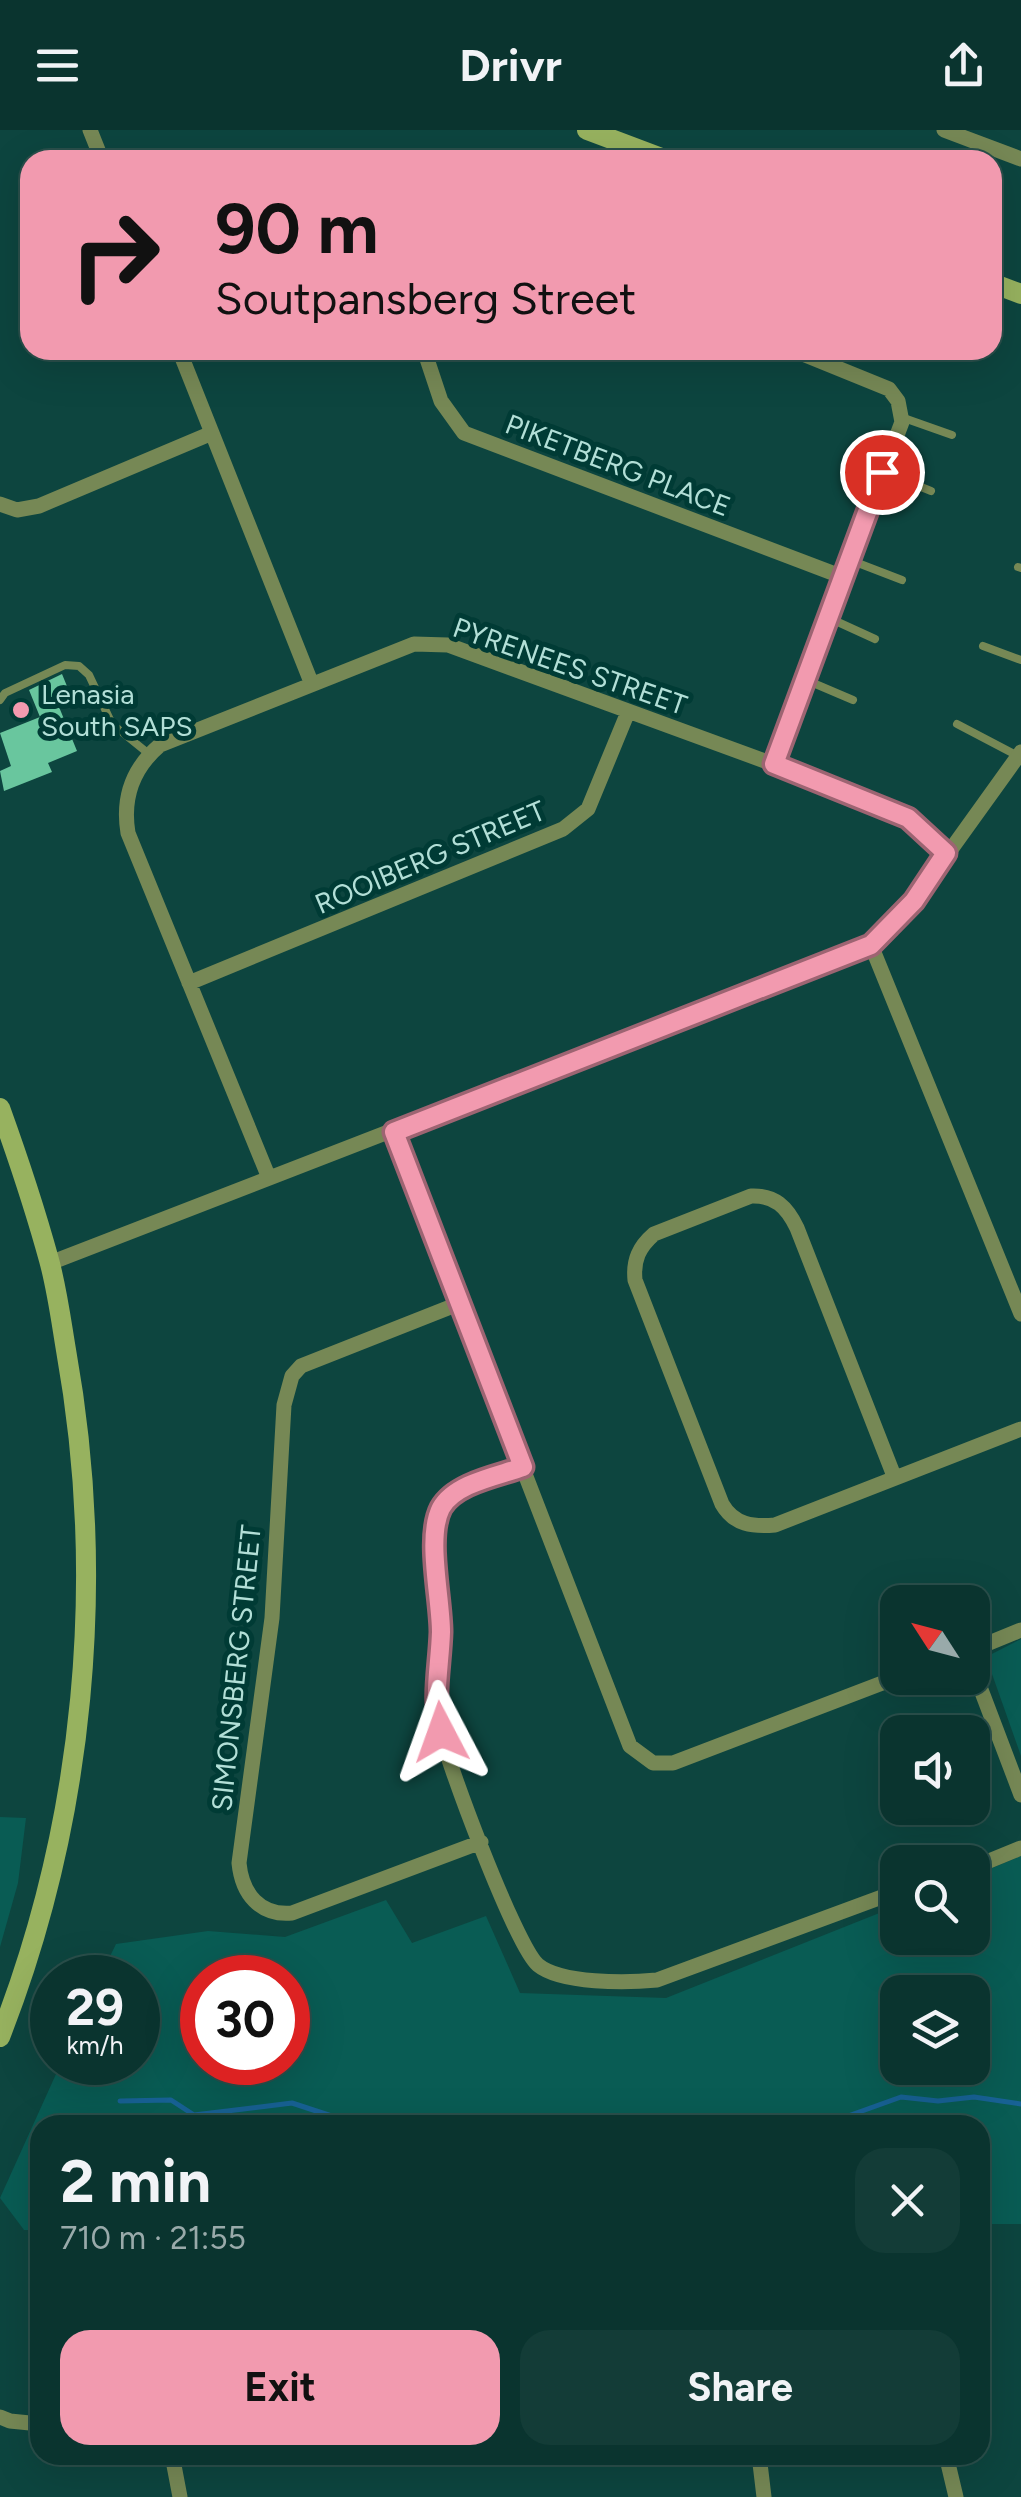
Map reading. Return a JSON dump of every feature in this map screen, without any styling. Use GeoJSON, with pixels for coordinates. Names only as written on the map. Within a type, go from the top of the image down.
{"type":"FeatureCollection","features":[{"type":"Feature","properties":{"kind":"street"},"geometry":{"type":"LineString","coordinates":[[586,130],[627,137],[649,150]]}},
{"type":"Feature","properties":{"kind":"street"},"geometry":{"type":"LineString","coordinates":[[944,130],[997,150]]}},
{"type":"Feature","properties":{"kind":"street"},"geometry":{"type":"LineString","coordinates":[[182,360],[311,682]]}},
{"type":"Feature","properties":{"kind":"street","name":"PIKETBERG PLACE"},"geometry":{"type":"LineString","coordinates":[[427,360],[441,401],[464,433],[843,577]]}},
{"type":"Feature","properties":{"kind":"street"},"geometry":{"type":"LineString","coordinates":[[774,764],[901,417],[895,394],[879,382],[820,360]]}},
{"type":"Feature","properties":{"kind":"street"},"geometry":{"type":"LineString","coordinates":[[0,504],[17,510],[39,506],[212,433]]}},
{"type":"Feature","properties":{"kind":"street","name":"PYRENEES STREET"},"geometry":{"type":"LineString","coordinates":[[149,754],[160,744],[311,682],[414,644],[436,644],[459,647],[908,818],[946,853]]}},
{"type":"Feature","properties":{"kind":"street","name":"ROOIBERG STREET"},"geometry":{"type":"LineString","coordinates":[[189,983],[541,839],[578,820],[597,792],[628,712]]}},
{"type":"Feature","properties":{"kind":"street"},"geometry":{"type":"LineString","coordinates":[[149,754],[128,792],[126,822],[268,1178]]}},
{"type":"Feature","properties":{"kind":"street"},"geometry":{"type":"LineString","coordinates":[[50,1263],[871,945],[914,901],[1019,754]]}},
{"type":"Feature","properties":{"kind":"street"},"geometry":{"type":"LineString","coordinates":[[871,945],[1021,1314]]}},
{"type":"Feature","properties":{"kind":"street"},"geometry":{"type":"LineString","coordinates":[[0,1108],[50,1263],[78,1434],[88,1584],[84,1666],[72,1770],[52,1874],[38,1928],[0,2037]]}},
{"type":"Feature","properties":{"kind":"street"},"geometry":{"type":"LineString","coordinates":[[394,1132],[630,1746],[646,1760],[660,1764],[680,1761],[880,1684]]}},
{"type":"Feature","properties":{"kind":"street"},"geometry":{"type":"LineString","coordinates":[[894,1476],[797,1228],[783,1206],[762,1196],[750,1196],[645,1241],[635,1260],[636,1280],[722,1504],[731,1516],[746,1525],[776,1525],[1021,1429]]}},
{"type":"Feature","properties":{"kind":"street","name":"SIMONSBERG STREET"},"geometry":{"type":"LineString","coordinates":[[458,1304],[313,1360],[292,1376],[284,1405],[272,1618],[240,1877],[252,1900],[262,1908],[276,1914],[292,1914],[481,1842]]}},
{"type":"Feature","properties":{"kind":"street"},"geometry":{"type":"LineString","coordinates":[[523,1467],[462,1489],[440,1510],[436,1527],[441,1628],[437,1718],[481,1842],[528,1955],[548,1972],[561,1976],[656,1980],[880,1898]]}},
{"type":"Feature","properties":{"kind":"street"},"geometry":{"type":"LineString","coordinates":[[990,1643],[1021,1630]]}},
{"type":"Feature","properties":{"kind":"street"},"geometry":{"type":"LineString","coordinates":[[983,1695],[1021,1795]]}},
{"type":"Feature","properties":{"kind":"street"},"geometry":{"type":"LineString","coordinates":[[990,1861],[1021,1848]]}},
{"type":"Feature","properties":{"kind":"street"},"geometry":{"type":"LineString","coordinates":[[0,2417],[30,2422]]}},
{"type":"Feature","properties":{"kind":"street"},"geometry":{"type":"LineString","coordinates":[[174,2465],[180,2497]]}},
{"type":"Feature","properties":{"kind":"street"},"geometry":{"type":"LineString","coordinates":[[760,2465],[764,2497]]}},
{"type":"Feature","properties":{"kind":"street"},"geometry":{"type":"LineString","coordinates":[[948,2465],[956,2497]]}},
{"type":"Feature","properties":{"kind":"lane"},"geometry":{"type":"LineString","coordinates":[[901,417],[952,435]]}},
{"type":"Feature","properties":{"kind":"lane"},"geometry":{"type":"LineString","coordinates":[[882,472],[931,490]]}},
{"type":"Feature","properties":{"kind":"lane"},"geometry":{"type":"LineString","coordinates":[[849,560],[902,580]]}},
{"type":"Feature","properties":{"kind":"lane"},"geometry":{"type":"LineString","coordinates":[[828,618],[875,639]]}},
{"type":"Feature","properties":{"kind":"lane"},"geometry":{"type":"LineString","coordinates":[[984,646],[1021,660]]}},
{"type":"Feature","properties":{"kind":"lane"},"geometry":{"type":"LineString","coordinates":[[0,700],[5,693],[65,666],[79,666],[88,675],[112,724],[149,754]]}},
{"type":"Feature","properties":{"kind":"lane"},"geometry":{"type":"LineString","coordinates":[[805,679],[853,700]]}},
{"type":"Feature","properties":{"kind":"lane"},"geometry":{"type":"LineString","coordinates":[[957,724],[1019,754]]}},
{"type":"Feature","properties":{"kind":"green space"},"geometry":{"type":"Polygon","coordinates":[[[1021,1639],[1021,1756],[990,1668],[990,1655],[1021,1639]]]}},
{"type":"Feature","properties":{"kind":"green space"},"geometry":{"type":"Polygon","coordinates":[[[0,1817],[26,1818],[18,1883],[0,1947],[0,1817]]]}},
{"type":"Feature","properties":{"kind":"green space"},"geometry":{"type":"Polygon","coordinates":[[[1021,1856],[1021,2224],[990,2224],[990,2115],[38,2115],[51,2085],[160,2085],[160,1955],[111,1955],[116,1944],[208,1931],[285,1937],[386,1900],[412,1943],[486,1916],[520,1993],[666,1998],[880,1913],[880,1955],[990,1955],[990,1869],[1021,1856]]]}},
{"type":"Feature","properties":{"kind":"green space"},"geometry":{"type":"Polygon","coordinates":[[[30,2132],[30,2230],[24,2230],[0,2198],[30,2132]]]}},
{"type":"Feature","properties":{"kind":"building"},"geometry":{"type":"Polygon","coordinates":[[[62,674],[71,696],[57,702],[77,751],[48,763],[52,772],[4,791],[0,771],[11,766],[0,733],[40,717],[29,690],[62,674]]]}},
{"type":"Feature","properties":{"kind":"waterway"},"geometry":{"type":"LineString","coordinates":[[851,2115],[901,2097],[938,2101],[974,2097],[1021,2104]]}},
{"type":"Feature","properties":{"kind":"waterway"},"geometry":{"type":"LineString","coordinates":[[120,2101],[171,2100],[194,2115]]}},
{"type":"Feature","properties":{"kind":"waterway"},"geometry":{"type":"LineString","coordinates":[[194,2115],[292,2103],[329,2115]]}},
{"type":"Feature","properties":{"kind":"place","name":"Lenasia South SAPS"},"geometry":{"type":"Point","coordinates":[21,710]}},
{"type":"Feature","properties":{"kind":"route"},"geometry":{"type":"LineString","coordinates":[[441,1732],[436,1702],[441,1628],[436,1527],[440,1510],[462,1489],[523,1467],[394,1132],[871,945],[914,901],[946,853],[930,836],[908,818],[774,764],[882,472]]}}]}
